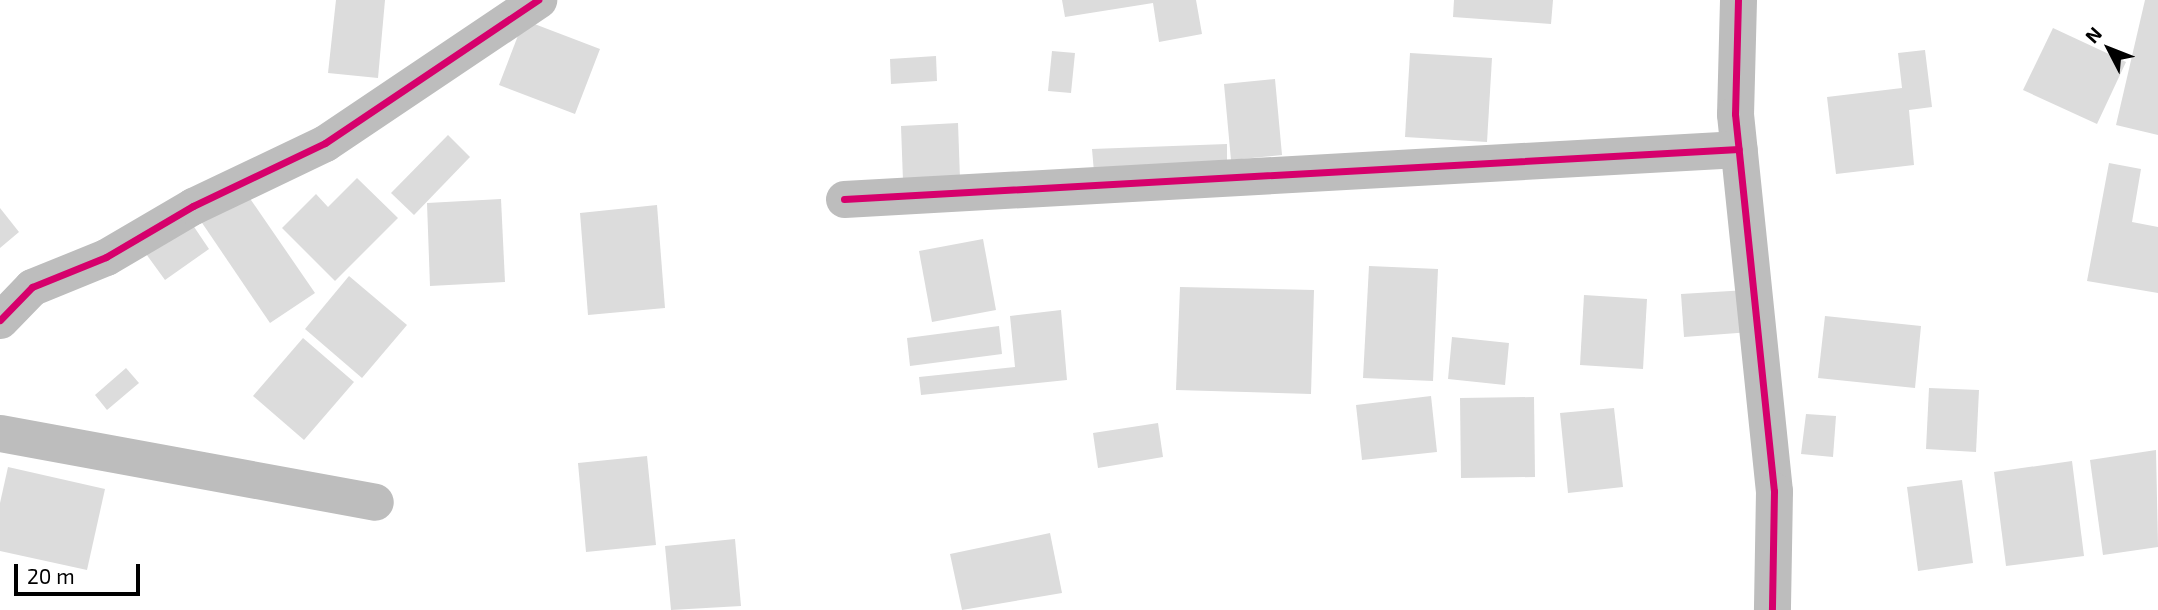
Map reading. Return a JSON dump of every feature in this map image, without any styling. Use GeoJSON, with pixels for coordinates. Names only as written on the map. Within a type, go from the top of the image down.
{"type":"FeatureCollection","features":[{"type":"Feature","properties":{"kind":"street"},"geometry":{"type":"LineString","coordinates":[[0,320],[32,287],[106,257],[193,206],[325,143],[538,0]]}},
{"type":"Feature","properties":{"kind":"street"},"geometry":{"type":"LineString","coordinates":[[1738,0],[1735,114],[1774,491],[1772,610]]}},
{"type":"Feature","properties":{"kind":"street"},"geometry":{"type":"LineString","coordinates":[[844,199],[1740,149]]}},
{"type":"Feature","properties":{"kind":"street"},"geometry":{"type":"LineString","coordinates":[[0,433],[375,502]]}},
{"type":"Feature","properties":{"kind":"building"},"geometry":{"type":"Polygon","coordinates":[[[336,0],[385,0],[378,78],[328,73],[336,0]]]}},
{"type":"Feature","properties":{"kind":"building"},"geometry":{"type":"Polygon","coordinates":[[[1062,0],[1196,0],[1202,34],[1159,42],[1153,3],[1065,17],[1062,0]]]}},
{"type":"Feature","properties":{"kind":"building"},"geometry":{"type":"Polygon","coordinates":[[[1454,0],[1553,0],[1551,24],[1453,17],[1454,0]]]}},
{"type":"Feature","properties":{"kind":"building"},"geometry":{"type":"Polygon","coordinates":[[[2145,0],[2158,0],[2158,135],[2116,125],[2145,0]]]}},
{"type":"Feature","properties":{"kind":"building"},"geometry":{"type":"Polygon","coordinates":[[[524,20],[600,49],[575,114],[499,85],[524,20]]]}},
{"type":"Feature","properties":{"kind":"building"},"geometry":{"type":"Polygon","coordinates":[[[2053,28],[2126,62],[2097,124],[2023,90],[2053,28]]]}},
{"type":"Feature","properties":{"kind":"building"},"geometry":{"type":"Polygon","coordinates":[[[1925,50],[1932,107],[1909,110],[1914,165],[1836,174],[1827,97],[1902,88],[1898,53],[1925,50]]]}},
{"type":"Feature","properties":{"kind":"building"},"geometry":{"type":"Polygon","coordinates":[[[1052,51],[1075,53],[1071,93],[1048,91],[1052,51]]]}},
{"type":"Feature","properties":{"kind":"building"},"geometry":{"type":"Polygon","coordinates":[[[1410,53],[1492,58],[1487,142],[1405,137],[1410,53]]]}},
{"type":"Feature","properties":{"kind":"building"},"geometry":{"type":"Polygon","coordinates":[[[936,56],[937,81],[891,84],[890,59],[936,56]]]}},
{"type":"Feature","properties":{"kind":"building"},"geometry":{"type":"Polygon","coordinates":[[[1275,79],[1282,155],[1231,160],[1224,84],[1275,79]]]}},
{"type":"Feature","properties":{"kind":"building"},"geometry":{"type":"Polygon","coordinates":[[[958,123],[960,179],[903,181],[901,126],[958,123]]]}},
{"type":"Feature","properties":{"kind":"building"},"geometry":{"type":"Polygon","coordinates":[[[448,135],[470,157],[414,215],[391,193],[448,135]]]}},
{"type":"Feature","properties":{"kind":"building"},"geometry":{"type":"Polygon","coordinates":[[[1227,144],[1227,167],[1094,172],[1092,149],[1227,144]]]}},
{"type":"Feature","properties":{"kind":"building"},"geometry":{"type":"Polygon","coordinates":[[[2109,163],[2141,169],[2132,222],[2158,227],[2158,293],[2087,281],[2109,163]]]}},
{"type":"Feature","properties":{"kind":"building"},"geometry":{"type":"Polygon","coordinates":[[[357,178],[398,218],[335,281],[282,228],[316,194],[328,207],[357,178]]]}},
{"type":"Feature","properties":{"kind":"building"},"geometry":{"type":"Polygon","coordinates":[[[240,184],[315,293],[270,323],[196,214],[240,184]]]}},
{"type":"Feature","properties":{"kind":"building"},"geometry":{"type":"Polygon","coordinates":[[[501,199],[505,282],[430,286],[427,203],[501,199]]]}},
{"type":"Feature","properties":{"kind":"building"},"geometry":{"type":"Polygon","coordinates":[[[657,205],[665,308],[588,315],[580,213],[657,205]]]}},
{"type":"Feature","properties":{"kind":"building"},"geometry":{"type":"Polygon","coordinates":[[[0,208],[19,232],[0,248],[0,208]]]}},
{"type":"Feature","properties":{"kind":"building"},"geometry":{"type":"Polygon","coordinates":[[[186,215],[209,249],[165,280],[141,247],[186,215]]]}},
{"type":"Feature","properties":{"kind":"building"},"geometry":{"type":"Polygon","coordinates":[[[983,239],[996,310],[932,322],[919,251],[983,239]]]}},
{"type":"Feature","properties":{"kind":"building"},"geometry":{"type":"Polygon","coordinates":[[[1369,266],[1438,269],[1433,381],[1363,378],[1369,266]]]}},
{"type":"Feature","properties":{"kind":"building"},"geometry":{"type":"Polygon","coordinates":[[[349,276],[407,325],[362,378],[305,329],[349,276]]]}},
{"type":"Feature","properties":{"kind":"building"},"geometry":{"type":"Polygon","coordinates":[[[1180,287],[1314,290],[1311,394],[1176,390],[1180,287]]]}},
{"type":"Feature","properties":{"kind":"building"},"geometry":{"type":"Polygon","coordinates":[[[1747,290],[1751,332],[1684,337],[1681,294],[1747,290]]]}},
{"type":"Feature","properties":{"kind":"building"},"geometry":{"type":"Polygon","coordinates":[[[1584,295],[1647,299],[1643,369],[1580,365],[1584,295]]]}},
{"type":"Feature","properties":{"kind":"building"},"geometry":{"type":"Polygon","coordinates":[[[1061,310],[1067,380],[921,395],[919,377],[1015,367],[1010,316],[1061,310]]]}},
{"type":"Feature","properties":{"kind":"building"},"geometry":{"type":"Polygon","coordinates":[[[1825,316],[1921,326],[1915,388],[1818,378],[1825,316]]]}},
{"type":"Feature","properties":{"kind":"building"},"geometry":{"type":"Polygon","coordinates":[[[999,326],[1002,354],[910,366],[907,338],[999,326]]]}},
{"type":"Feature","properties":{"kind":"building"},"geometry":{"type":"Polygon","coordinates":[[[1452,337],[1509,343],[1505,385],[1448,379],[1452,337]]]}},
{"type":"Feature","properties":{"kind":"building"},"geometry":{"type":"Polygon","coordinates":[[[303,338],[354,382],[304,440],[253,396],[303,338]]]}},
{"type":"Feature","properties":{"kind":"building"},"geometry":{"type":"Polygon","coordinates":[[[126,368],[139,383],[107,410],[95,395],[126,368]]]}},
{"type":"Feature","properties":{"kind":"building"},"geometry":{"type":"Polygon","coordinates":[[[1929,388],[1979,390],[1976,452],[1926,449],[1929,388]]]}},
{"type":"Feature","properties":{"kind":"building"},"geometry":{"type":"Polygon","coordinates":[[[1431,396],[1437,452],[1362,460],[1356,405],[1431,396]]]}},
{"type":"Feature","properties":{"kind":"building"},"geometry":{"type":"Polygon","coordinates":[[[1534,397],[1535,477],[1461,478],[1460,398],[1534,397]]]}},
{"type":"Feature","properties":{"kind":"building"},"geometry":{"type":"Polygon","coordinates":[[[1614,408],[1623,487],[1568,493],[1560,413],[1614,408]]]}},
{"type":"Feature","properties":{"kind":"building"},"geometry":{"type":"Polygon","coordinates":[[[1806,414],[1836,416],[1833,457],[1801,454],[1806,414]]]}},
{"type":"Feature","properties":{"kind":"building"},"geometry":{"type":"Polygon","coordinates":[[[1158,423],[1163,457],[1098,468],[1093,433],[1158,423]]]}},
{"type":"Feature","properties":{"kind":"building"},"geometry":{"type":"Polygon","coordinates":[[[2156,450],[2158,547],[2103,555],[2090,460],[2156,450]]]}},
{"type":"Feature","properties":{"kind":"building"},"geometry":{"type":"Polygon","coordinates":[[[647,456],[656,545],[586,552],[578,463],[647,456]]]}},
{"type":"Feature","properties":{"kind":"building"},"geometry":{"type":"Polygon","coordinates":[[[2072,461],[2084,556],[2006,566],[1994,472],[2072,461]]]}},
{"type":"Feature","properties":{"kind":"building"},"geometry":{"type":"Polygon","coordinates":[[[8,467],[105,489],[87,570],[0,551],[0,503],[8,467]]]}},
{"type":"Feature","properties":{"kind":"building"},"geometry":{"type":"Polygon","coordinates":[[[1962,480],[1973,563],[1918,571],[1907,487],[1962,480]]]}},
{"type":"Feature","properties":{"kind":"building"},"geometry":{"type":"Polygon","coordinates":[[[1050,533],[1062,593],[962,610],[950,554],[1050,533]]]}},
{"type":"Feature","properties":{"kind":"building"},"geometry":{"type":"Polygon","coordinates":[[[735,539],[741,606],[671,610],[665,546],[735,539]]]}},
{"type":"Feature","properties":{"kind":"cycle path"},"geometry":{"type":"LineString","coordinates":[[0,320],[32,287],[106,257],[193,206],[325,143],[538,0]]}},
{"type":"Feature","properties":{"kind":"cycle path"},"geometry":{"type":"LineString","coordinates":[[1738,0],[1735,114],[1774,491],[1772,610]]}},
{"type":"Feature","properties":{"kind":"cycle path"},"geometry":{"type":"LineString","coordinates":[[844,199],[1739,149]]}}]}
